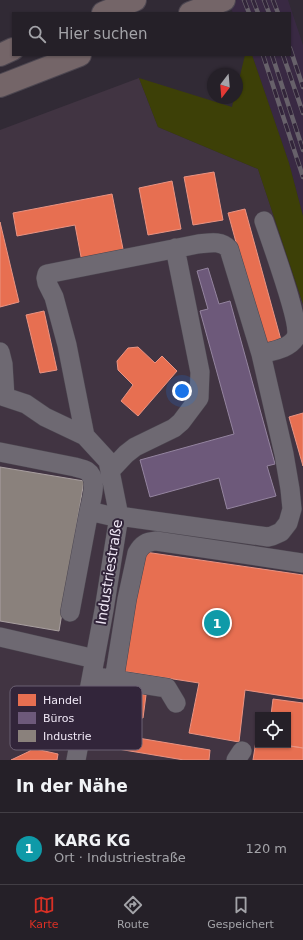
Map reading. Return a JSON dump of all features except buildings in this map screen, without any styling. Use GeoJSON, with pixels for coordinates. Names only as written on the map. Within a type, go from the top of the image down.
{"type":"FeatureCollection","features":[{"type":"Feature","properties":{"kind":"highway"},"geometry":{"type":"LineString","coordinates":[[105,12],[135,0]]}},
{"type":"Feature","properties":{"kind":"highway"},"geometry":{"type":"LineString","coordinates":[[0,55],[12,50]]}},
{"type":"Feature","properties":{"kind":"highway"},"geometry":{"type":"LineString","coordinates":[[0,86],[77,56]]}},
{"type":"Feature","properties":{"kind":"street"},"geometry":{"type":"LineString","coordinates":[[261,354],[281,349],[290,344],[296,336],[297,329],[287,288],[264,221]]}},
{"type":"Feature","properties":{"kind":"street"},"geometry":{"type":"LineString","coordinates":[[85,436],[67,345],[54,297],[47,283],[47,274],[198,244],[218,243],[225,245],[229,249],[261,354],[284,454],[292,509],[285,528],[278,534],[268,537],[119,517],[90,510]]}},
{"type":"Feature","properties":{"kind":"street"},"geometry":{"type":"LineString","coordinates":[[110,471],[135,447],[174,428],[181,422],[198,398],[200,372],[174,248]]}},
{"type":"Feature","properties":{"kind":"street","name":"Industriestraße"},"geometry":{"type":"LineString","coordinates":[[0,352],[3,364],[5,397],[26,404],[45,417],[85,436],[108,461],[119,517],[90,686]]}},
{"type":"Feature","properties":{"kind":"street"},"geometry":{"type":"LineString","coordinates":[[0,452],[76,467],[87,471],[92,476],[94,485],[90,510],[70,612]]}},
{"type":"Feature","properties":{"kind":"street"},"geometry":{"type":"LineString","coordinates":[[114,680],[127,599],[137,553],[141,546],[148,542],[156,541],[303,563]]}},
{"type":"Feature","properties":{"kind":"street"},"geometry":{"type":"LineString","coordinates":[[0,637],[93,668],[114,680],[167,688],[176,703]]}},
{"type":"Feature","properties":{"kind":"street","name":"Industriestraße"},"geometry":{"type":"LineString","coordinates":[[76,760],[78,750]]}},
{"type":"Feature","properties":{"kind":"shaded area"},"geometry":{"type":"Polygon","coordinates":[[[227,0],[288,0],[303,45],[303,216],[289,163],[252,56],[291,56],[291,12],[233,12],[227,0]]]}},
{"type":"Feature","properties":{"kind":"shaded area"},"geometry":{"type":"Polygon","coordinates":[[[245,56],[252,56],[289,163],[303,216],[303,304],[258,169],[158,127],[139,78],[207,99],[207,104],[222,104],[232,107],[233,104],[243,104],[242,68],[245,56]]]}},
{"type":"Feature","properties":{"kind":"shaded area"},"geometry":{"type":"Polygon","coordinates":[[[139,78],[158,127],[258,169],[303,304],[303,760],[0,760],[0,130],[139,78]]]}},
{"type":"Feature","properties":{"kind":"railway"},"geometry":{"type":"LineString","coordinates":[[244,0],[249,12]]}},
{"type":"Feature","properties":{"kind":"railway"},"geometry":{"type":"LineString","coordinates":[[253,0],[258,12]]}},
{"type":"Feature","properties":{"kind":"railway"},"geometry":{"type":"LineString","coordinates":[[264,0],[269,12]]}},
{"type":"Feature","properties":{"kind":"railway"},"geometry":{"type":"LineString","coordinates":[[273,0],[278,12]]}},
{"type":"Feature","properties":{"kind":"railway"},"geometry":{"type":"LineString","coordinates":[[291,51],[303,87]]}},
{"type":"Feature","properties":{"kind":"railway"},"geometry":{"type":"LineString","coordinates":[[263,56],[303,177]]}},
{"type":"Feature","properties":{"kind":"railway"},"geometry":{"type":"LineString","coordinates":[[272,56],[303,150]]}},
{"type":"Feature","properties":{"kind":"railway"},"geometry":{"type":"LineString","coordinates":[[283,56],[303,113]]}},
{"type":"Feature","properties":{"kind":"place","name":"KARG KG"},"geometry":{"type":"Point","coordinates":[217,623]}}]}
